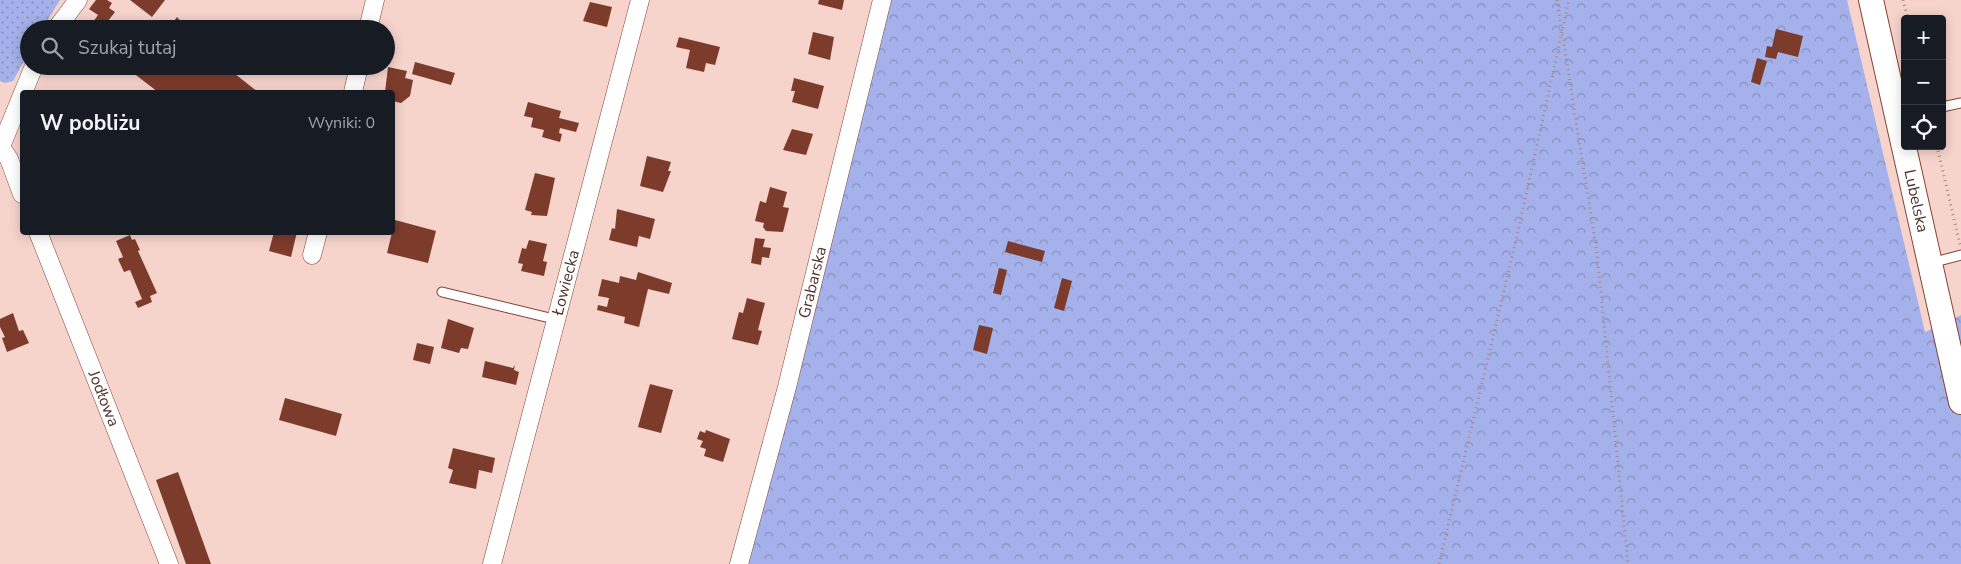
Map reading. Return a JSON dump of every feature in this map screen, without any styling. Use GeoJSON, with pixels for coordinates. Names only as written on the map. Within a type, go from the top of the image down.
{"type":"FeatureCollection","features":[{"type":"Feature","properties":{"kind":"main road","name":"Lubelska"},"geometry":{"type":"LineString","coordinates":[[1871,0],[1901,116]]}},
{"type":"Feature","properties":{"kind":"main road","name":"Lubelska"},"geometry":{"type":"LineString","coordinates":[[1907,150],[1929,263],[1961,402]]}},
{"type":"Feature","properties":{"kind":"street"},"geometry":{"type":"LineString","coordinates":[[63,20],[78,0]]}},
{"type":"Feature","properties":{"kind":"street"},"geometry":{"type":"LineString","coordinates":[[370,20],[376,0]]}},
{"type":"Feature","properties":{"kind":"street","name":"Łowiecka"},"geometry":{"type":"LineString","coordinates":[[492,564],[554,319],[640,0]]}},
{"type":"Feature","properties":{"kind":"street","name":"Grabarska"},"geometry":{"type":"LineString","coordinates":[[739,564],[787,387],[882,0]]}},
{"type":"Feature","properties":{"kind":"street"},"geometry":{"type":"LineString","coordinates":[[20,90],[29,75]]}},
{"type":"Feature","properties":{"kind":"street"},"geometry":{"type":"LineString","coordinates":[[353,90],[357,75]]}},
{"type":"Feature","properties":{"kind":"street"},"geometry":{"type":"LineString","coordinates":[[20,90],[5,116],[0,148],[9,159],[20,189]]}},
{"type":"Feature","properties":{"kind":"street","name":"Jodłowa"},"geometry":{"type":"LineString","coordinates":[[39,235],[169,564]]}},
{"type":"Feature","properties":{"kind":"street"},"geometry":{"type":"LineString","coordinates":[[312,255],[317,235]]}},
{"type":"Feature","properties":{"kind":"lane"},"geometry":{"type":"LineString","coordinates":[[1946,106],[1961,103]]}},
{"type":"Feature","properties":{"kind":"lane"},"geometry":{"type":"LineString","coordinates":[[1929,263],[1961,255]]}},
{"type":"Feature","properties":{"kind":"lane"},"geometry":{"type":"LineString","coordinates":[[442,292],[554,319]]}},
{"type":"Feature","properties":{"kind":"path"},"geometry":{"type":"LineString","coordinates":[[1557,0],[1596,254],[1628,564]]}},
{"type":"Feature","properties":{"kind":"path"},"geometry":{"type":"LineString","coordinates":[[1439,564],[1516,240],[1568,0]]}},
{"type":"Feature","properties":{"kind":"path"},"geometry":{"type":"LineString","coordinates":[[1903,0],[1907,15]]}},
{"type":"Feature","properties":{"kind":"path"},"geometry":{"type":"LineString","coordinates":[[1938,150],[1961,250]]}},
{"type":"Feature","properties":{"kind":"green space"},"geometry":{"type":"Polygon","coordinates":[[[0,0],[60,0],[48,20],[20,20],[20,68],[13,81],[5,83],[0,81],[0,0]]]}},
{"type":"Feature","properties":{"kind":"green space"},"geometry":{"type":"Polygon","coordinates":[[[887,0],[1847,0],[1925,332],[1961,315],[1961,564],[741,564],[887,0]]]}},
{"type":"Feature","properties":{"kind":"building"},"geometry":{"type":"Polygon","coordinates":[[[96,0],[107,0],[112,3],[109,8],[115,12],[109,20],[94,20],[98,15],[89,9],[96,0]]]}},
{"type":"Feature","properties":{"kind":"building"},"geometry":{"type":"Polygon","coordinates":[[[130,0],[165,0],[152,17],[130,0]]]}},
{"type":"Feature","properties":{"kind":"building"},"geometry":{"type":"Polygon","coordinates":[[[819,0],[844,0],[842,10],[818,4],[819,0]]]}},
{"type":"Feature","properties":{"kind":"building"},"geometry":{"type":"Polygon","coordinates":[[[590,2],[612,7],[607,27],[583,21],[590,2]]]}},
{"type":"Feature","properties":{"kind":"building"},"geometry":{"type":"Polygon","coordinates":[[[1776,29],[1803,36],[1798,57],[1778,52],[1776,59],[1765,57],[1767,46],[1772,47],[1776,29]]]}},
{"type":"Feature","properties":{"kind":"building"},"geometry":{"type":"Polygon","coordinates":[[[813,32],[834,37],[830,60],[808,54],[813,32]]]}},
{"type":"Feature","properties":{"kind":"building"},"geometry":{"type":"Polygon","coordinates":[[[679,37],[720,47],[715,65],[706,63],[704,72],[686,68],[690,50],[676,47],[679,37]]]}},
{"type":"Feature","properties":{"kind":"building"},"geometry":{"type":"Polygon","coordinates":[[[1757,58],[1767,61],[1760,85],[1751,82],[1757,58]]]}},
{"type":"Feature","properties":{"kind":"building"},"geometry":{"type":"Polygon","coordinates":[[[415,62],[455,73],[451,85],[412,74],[415,62]]]}},
{"type":"Feature","properties":{"kind":"building"},"geometry":{"type":"Polygon","coordinates":[[[395,68],[407,71],[405,78],[413,80],[410,96],[401,103],[395,102],[395,90],[385,90],[387,75],[395,75],[395,68]]]}},
{"type":"Feature","properties":{"kind":"building"},"geometry":{"type":"Polygon","coordinates":[[[136,75],[236,75],[255,90],[155,90],[136,75]]]}},
{"type":"Feature","properties":{"kind":"building"},"geometry":{"type":"Polygon","coordinates":[[[794,78],[824,86],[818,109],[792,102],[795,91],[791,91],[794,78]]]}},
{"type":"Feature","properties":{"kind":"building"},"geometry":{"type":"Polygon","coordinates":[[[528,102],[561,111],[559,118],[579,123],[576,132],[560,128],[559,133],[562,134],[560,142],[542,137],[544,130],[531,127],[533,118],[524,116],[528,102]]]}},
{"type":"Feature","properties":{"kind":"building"},"geometry":{"type":"Polygon","coordinates":[[[792,129],[813,134],[806,155],[783,150],[792,129]]]}},
{"type":"Feature","properties":{"kind":"building"},"geometry":{"type":"Polygon","coordinates":[[[647,156],[671,162],[668,171],[671,171],[663,192],[640,186],[647,156]]]}},
{"type":"Feature","properties":{"kind":"building"},"geometry":{"type":"Polygon","coordinates":[[[535,173],[555,178],[547,216],[531,215],[532,212],[525,210],[535,173]]]}},
{"type":"Feature","properties":{"kind":"building"},"geometry":{"type":"Polygon","coordinates":[[[770,187],[787,192],[783,207],[789,208],[783,232],[766,231],[763,227],[764,223],[755,221],[760,201],[766,203],[770,187]]]}},
{"type":"Feature","properties":{"kind":"building"},"geometry":{"type":"Polygon","coordinates":[[[617,209],[655,219],[650,239],[639,236],[637,247],[609,240],[612,228],[615,229],[617,209]]]}},
{"type":"Feature","properties":{"kind":"building"},"geometry":{"type":"Polygon","coordinates":[[[395,220],[436,231],[428,263],[387,253],[391,235],[395,235],[395,220]]]}},
{"type":"Feature","properties":{"kind":"building"},"geometry":{"type":"Polygon","coordinates":[[[130,235],[132,240],[135,239],[140,250],[138,251],[157,293],[150,296],[152,302],[138,308],[135,302],[142,299],[130,270],[124,272],[118,259],[123,257],[116,241],[130,235]]]}},
{"type":"Feature","properties":{"kind":"building"},"geometry":{"type":"Polygon","coordinates":[[[273,235],[296,235],[291,257],[269,251],[273,235]]]}},
{"type":"Feature","properties":{"kind":"building"},"geometry":{"type":"Polygon","coordinates":[[[755,238],[765,239],[763,247],[771,248],[769,258],[762,257],[761,265],[751,263],[755,238]]]}},
{"type":"Feature","properties":{"kind":"building"},"geometry":{"type":"Polygon","coordinates":[[[529,240],[547,244],[543,261],[547,262],[544,276],[521,271],[523,264],[518,263],[522,248],[526,249],[529,240]]]}},
{"type":"Feature","properties":{"kind":"building"},"geometry":{"type":"Polygon","coordinates":[[[1008,241],[1045,251],[1042,262],[1005,252],[1008,241]]]}},
{"type":"Feature","properties":{"kind":"building"},"geometry":{"type":"Polygon","coordinates":[[[999,268],[1007,270],[1001,295],[993,293],[999,268]]]}},
{"type":"Feature","properties":{"kind":"building"},"geometry":{"type":"Polygon","coordinates":[[[638,272],[672,283],[669,294],[648,289],[639,327],[624,323],[625,317],[597,310],[598,305],[607,307],[609,298],[598,296],[602,279],[619,283],[620,276],[636,280],[638,272]]]}},
{"type":"Feature","properties":{"kind":"building"},"geometry":{"type":"Polygon","coordinates":[[[1062,278],[1072,281],[1064,311],[1054,308],[1062,278]]]}},
{"type":"Feature","properties":{"kind":"building"},"geometry":{"type":"Polygon","coordinates":[[[747,298],[765,303],[758,330],[762,331],[758,345],[732,339],[739,312],[743,313],[747,298]]]}},
{"type":"Feature","properties":{"kind":"building"},"geometry":{"type":"Polygon","coordinates":[[[13,313],[19,331],[23,330],[29,343],[7,352],[2,338],[5,337],[0,327],[0,319],[13,313]]]}},
{"type":"Feature","properties":{"kind":"building"},"geometry":{"type":"Polygon","coordinates":[[[448,319],[474,328],[468,349],[461,348],[459,353],[441,348],[448,319]]]}},
{"type":"Feature","properties":{"kind":"building"},"geometry":{"type":"Polygon","coordinates":[[[979,325],[993,328],[987,354],[973,350],[979,325]]]}},
{"type":"Feature","properties":{"kind":"building"},"geometry":{"type":"Polygon","coordinates":[[[417,343],[434,347],[430,364],[413,360],[417,343]]]}},
{"type":"Feature","properties":{"kind":"building"},"geometry":{"type":"Polygon","coordinates":[[[485,361],[513,368],[515,365],[514,370],[519,372],[516,385],[482,377],[485,361]]]}},
{"type":"Feature","properties":{"kind":"building"},"geometry":{"type":"Polygon","coordinates":[[[650,384],[673,390],[661,433],[638,427],[650,384]]]}},
{"type":"Feature","properties":{"kind":"building"},"geometry":{"type":"Polygon","coordinates":[[[285,398],[342,414],[336,436],[279,420],[285,398]]]}},
{"type":"Feature","properties":{"kind":"building"},"geometry":{"type":"Polygon","coordinates":[[[706,430],[730,439],[723,462],[704,456],[706,449],[700,447],[703,441],[697,439],[700,431],[705,433],[706,430]]]}},
{"type":"Feature","properties":{"kind":"building"},"geometry":{"type":"Polygon","coordinates":[[[453,448],[495,458],[492,473],[479,470],[476,489],[449,483],[453,470],[448,468],[453,448]]]}},
{"type":"Feature","properties":{"kind":"building"},"geometry":{"type":"Polygon","coordinates":[[[178,472],[211,564],[186,564],[156,480],[178,472]]]}}]}
